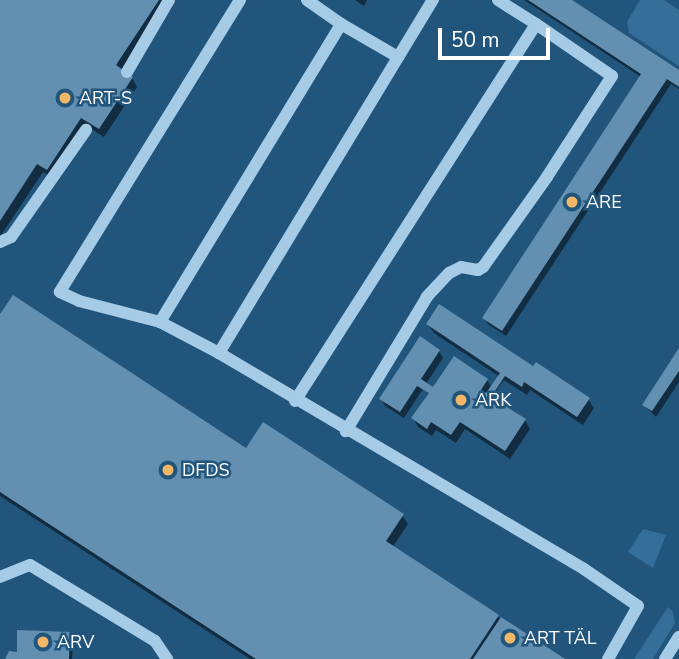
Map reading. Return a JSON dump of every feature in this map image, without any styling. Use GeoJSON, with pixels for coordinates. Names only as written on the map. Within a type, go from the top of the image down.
{"type":"FeatureCollection","features":[{"type":"Feature","properties":{"kind":"street"},"geometry":{"type":"LineString","coordinates":[[127,72],[169,0]]}},
{"type":"Feature","properties":{"kind":"street"},"geometry":{"type":"LineString","coordinates":[[240,0],[60,292],[79,302],[160,322],[219,353],[295,401],[584,569],[638,606],[608,659]]}},
{"type":"Feature","properties":{"kind":"street"},"geometry":{"type":"LineString","coordinates":[[307,0],[341,24],[398,57]]}},
{"type":"Feature","properties":{"kind":"street"},"geometry":{"type":"LineString","coordinates":[[219,353],[433,0]]}},
{"type":"Feature","properties":{"kind":"street"},"geometry":{"type":"LineString","coordinates":[[345,430],[426,297],[449,273],[461,267],[478,270],[483,267],[547,177],[612,76],[498,0]]}},
{"type":"Feature","properties":{"kind":"street"},"geometry":{"type":"LineString","coordinates":[[160,322],[341,24]]}},
{"type":"Feature","properties":{"kind":"street"},"geometry":{"type":"LineString","coordinates":[[295,401],[536,24]]}},
{"type":"Feature","properties":{"kind":"street"},"geometry":{"type":"LineString","coordinates":[[0,242],[11,237],[86,130]]}},
{"type":"Feature","properties":{"kind":"street"},"geometry":{"type":"LineString","coordinates":[[0,577],[30,565],[155,641],[167,659]]}},
{"type":"Feature","properties":{"kind":"street"},"geometry":{"type":"LineString","coordinates":[[665,659],[679,637]]}},
{"type":"Feature","properties":{"kind":"shaded area"},"geometry":{"type":"Polygon","coordinates":[[[640,0],[664,0],[679,10],[679,66],[629,33],[627,22],[640,0]]]}},
{"type":"Feature","properties":{"kind":"shaded area"},"geometry":{"type":"Polygon","coordinates":[[[643,529],[666,535],[653,568],[628,552],[643,529]]]}},
{"type":"Feature","properties":{"kind":"shaded area"},"geometry":{"type":"Polygon","coordinates":[[[668,607],[673,612],[675,623],[653,659],[634,659],[668,607]]]}},
{"type":"Feature","properties":{"kind":"building","name":"ART-S"},"geometry":{"type":"Polygon","coordinates":[[[0,0],[159,0],[116,65],[133,77],[99,129],[81,118],[47,170],[37,164],[0,221],[0,0]]]}},
{"type":"Feature","properties":{"kind":"building","name":"ARE"},"geometry":{"type":"Polygon","coordinates":[[[528,0],[572,0],[679,70],[679,87],[667,79],[502,331],[482,318],[641,74],[528,0]]]}},
{"type":"Feature","properties":{"kind":"building","name":"DFDS"},"geometry":{"type":"Polygon","coordinates":[[[13,295],[246,448],[263,422],[404,514],[386,541],[499,615],[470,659],[256,659],[0,492],[0,314],[13,295]]]}},
{"type":"Feature","properties":{"kind":"building"},"geometry":{"type":"Polygon","coordinates":[[[439,304],[533,366],[536,362],[590,398],[577,417],[524,382],[522,387],[505,376],[491,397],[526,419],[505,451],[460,422],[451,435],[431,422],[427,429],[411,418],[429,393],[417,386],[400,412],[379,399],[420,336],[440,350],[421,379],[433,387],[454,356],[488,379],[481,390],[486,393],[500,373],[426,324],[439,304]]]}},
{"type":"Feature","properties":{"kind":"building"},"geometry":{"type":"Polygon","coordinates":[[[679,348],[679,371],[652,411],[642,405],[679,348]]]}},
{"type":"Feature","properties":{"kind":"building","name":"ART TÄL"},"geometry":{"type":"Polygon","coordinates":[[[501,617],[565,659],[473,659],[501,617]]]}},
{"type":"Feature","properties":{"kind":"building","name":"ARV"},"geometry":{"type":"Polygon","coordinates":[[[17,630],[70,632],[69,659],[5,659],[9,651],[17,652],[17,630]]]}},
{"type":"Feature","properties":{"kind":"place","name":"ART-S"},"geometry":{"type":"Point","coordinates":[65,98]}},
{"type":"Feature","properties":{"kind":"place","name":"ARE"},"geometry":{"type":"Point","coordinates":[572,202]}},
{"type":"Feature","properties":{"kind":"place","name":"ARK"},"geometry":{"type":"Point","coordinates":[461,400]}},
{"type":"Feature","properties":{"kind":"place","name":"DFDS"},"geometry":{"type":"Point","coordinates":[168,470]}},
{"type":"Feature","properties":{"kind":"place","name":"ART TÄL"},"geometry":{"type":"Point","coordinates":[510,638]}},
{"type":"Feature","properties":{"kind":"place","name":"ARV"},"geometry":{"type":"Point","coordinates":[43,642]}}]}
